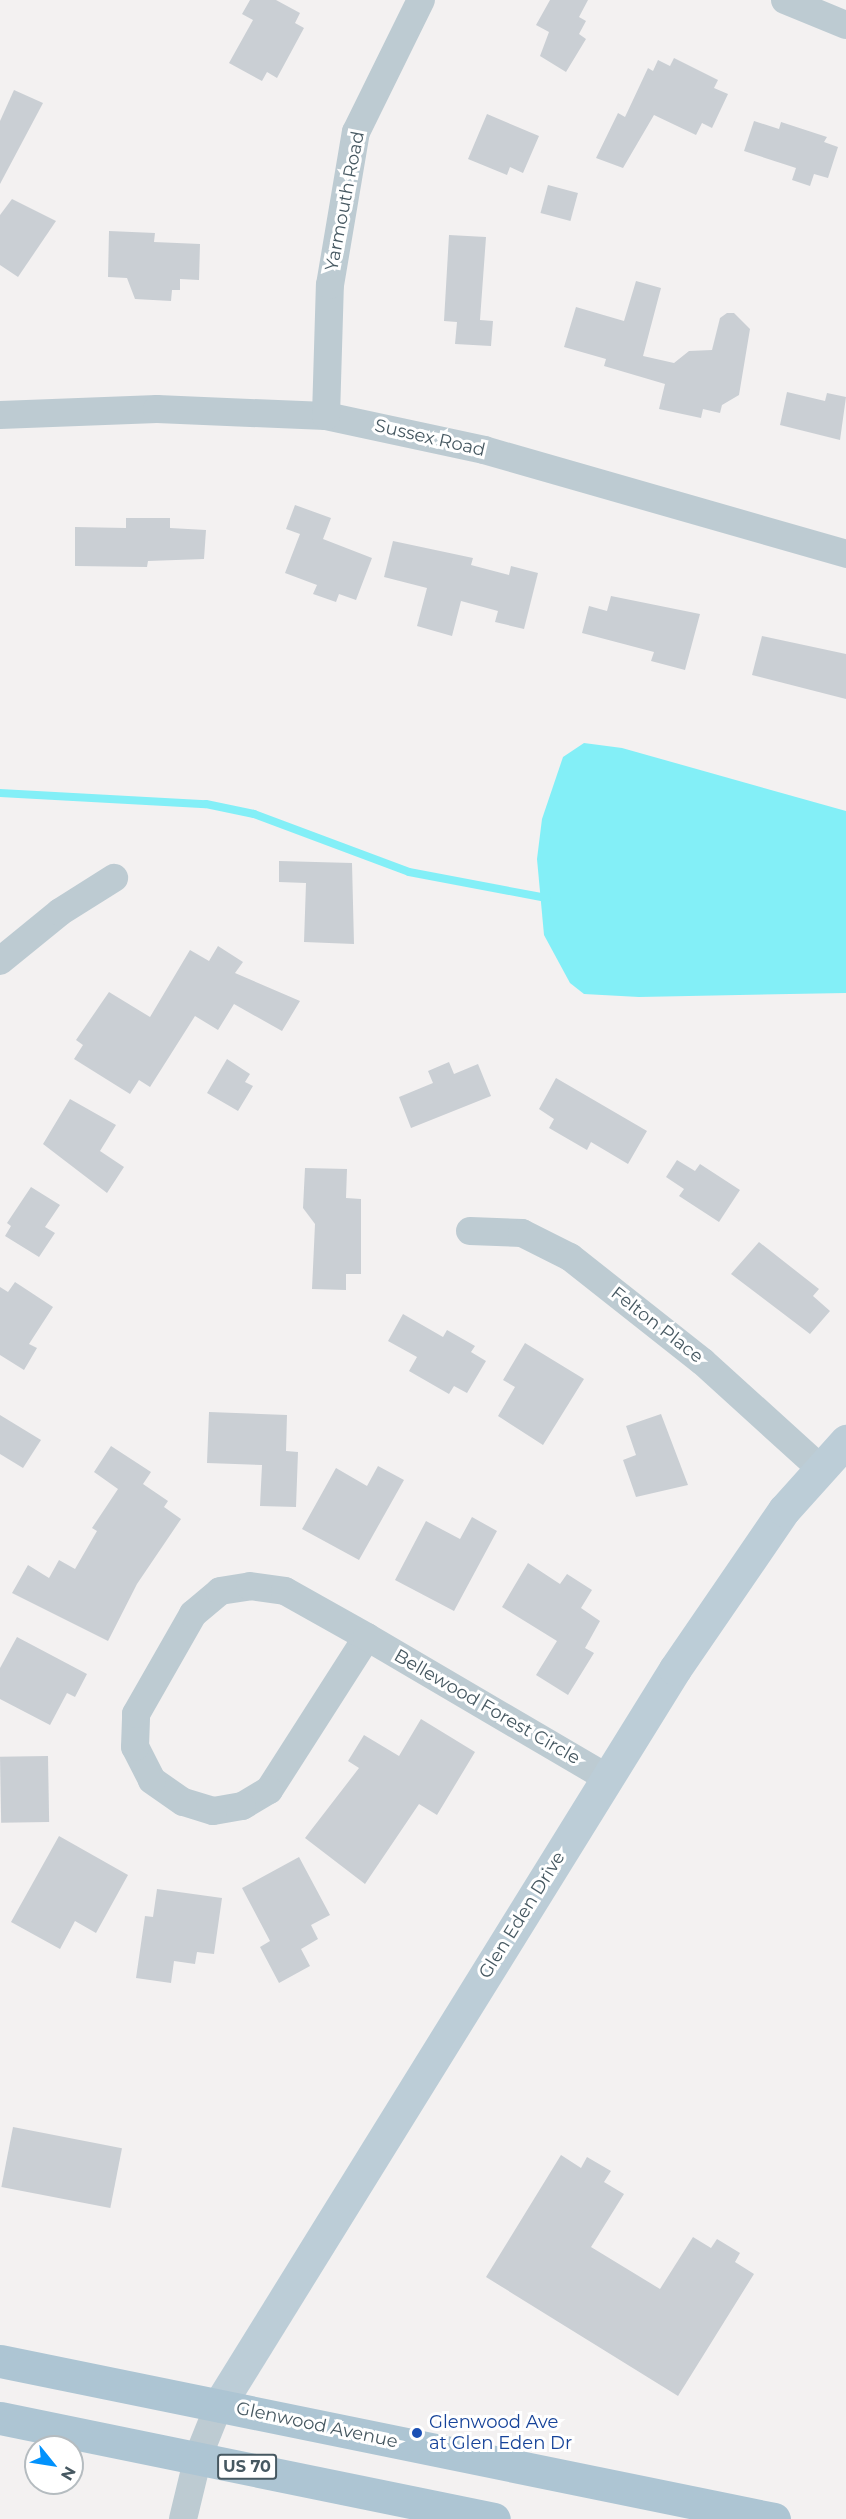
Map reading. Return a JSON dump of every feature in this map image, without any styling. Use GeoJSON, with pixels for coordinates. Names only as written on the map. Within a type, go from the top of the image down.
{"type":"FeatureCollection","features":[{"type":"Feature","properties":{"kind":"main road","name":"Glen Eden Drive"},"geometry":{"type":"LineString","coordinates":[[219,2405],[607,1778],[750,1557],[820,1468],[846,1441]]}},
{"type":"Feature","properties":{"kind":"main road","name":"Glenwood Avenue"},"geometry":{"type":"LineString","coordinates":[[0,2361],[774,2519]]}},
{"type":"Feature","properties":{"kind":"main road","name":"US 70"},"geometry":{"type":"LineString","coordinates":[[0,2418],[494,2519]]}},
{"type":"Feature","properties":{"kind":"street","name":"Yarmouth Road"},"geometry":{"type":"LineString","coordinates":[[326,416],[330,285],[356,132],[421,0]]}},
{"type":"Feature","properties":{"kind":"street"},"geometry":{"type":"LineString","coordinates":[[785,0],[846,25]]}},
{"type":"Feature","properties":{"kind":"street","name":"Sussex Road"},"geometry":{"type":"LineString","coordinates":[[0,415],[157,409],[326,416],[484,450],[846,554]]}},
{"type":"Feature","properties":{"kind":"street"},"geometry":{"type":"LineString","coordinates":[[0,961],[60,912],[114,878]]}},
{"type":"Feature","properties":{"kind":"street","name":"Felton Place"},"geometry":{"type":"LineString","coordinates":[[470,1232],[522,1233],[570,1257],[703,1362],[820,1468]]}},
{"type":"Feature","properties":{"kind":"street","name":"Bellewood Forest Circle"},"geometry":{"type":"LineString","coordinates":[[368,1637],[269,1790],[242,1806],[213,1811],[183,1802],[152,1779],[135,1747],[136,1714],[193,1614],[220,1591],[250,1586],[285,1591],[368,1637],[607,1778]]}},
{"type":"Feature","properties":{"kind":"street"},"geometry":{"type":"LineString","coordinates":[[183,2519],[198,2457],[219,2405]]}},
{"type":"Feature","properties":{"kind":"water"},"geometry":{"type":"Polygon","coordinates":[[[584,743],[622,748],[846,811],[846,993],[639,997],[584,994],[570,983],[544,935],[537,859],[542,819],[563,757],[584,743]]]}},
{"type":"Feature","properties":{"kind":"building"},"geometry":{"type":"Polygon","coordinates":[[[250,0],[276,0],[300,13],[295,23],[304,28],[277,78],[267,72],[262,81],[229,63],[253,20],[242,14],[250,0]]]}},
{"type":"Feature","properties":{"kind":"building"},"geometry":{"type":"Polygon","coordinates":[[[550,0],[588,0],[579,17],[586,21],[579,34],[586,39],[566,72],[540,56],[549,32],[536,25],[550,0]]]}},
{"type":"Feature","properties":{"kind":"building"},"geometry":{"type":"Polygon","coordinates":[[[674,58],[718,80],[714,88],[728,94],[712,128],[702,123],[696,135],[654,115],[623,168],[596,158],[618,113],[625,117],[648,68],[653,71],[658,60],[670,66],[674,58]]]}},
{"type":"Feature","properties":{"kind":"building"},"geometry":{"type":"Polygon","coordinates":[[[14,90],[43,103],[0,184],[0,121],[14,90]]]}},
{"type":"Feature","properties":{"kind":"building"},"geometry":{"type":"Polygon","coordinates":[[[487,114],[539,136],[523,173],[510,167],[507,175],[468,159],[487,114]]]}},
{"type":"Feature","properties":{"kind":"building"},"geometry":{"type":"Polygon","coordinates":[[[754,121],[779,129],[781,122],[827,137],[824,142],[838,147],[828,178],[814,174],[810,186],[792,180],[796,168],[744,151],[754,121]]]}},
{"type":"Feature","properties":{"kind":"building"},"geometry":{"type":"Polygon","coordinates":[[[548,185],[578,193],[570,221],[540,213],[548,185]]]}},
{"type":"Feature","properties":{"kind":"building"},"geometry":{"type":"Polygon","coordinates":[[[12,199],[56,221],[18,277],[0,265],[0,215],[12,199]]]}},
{"type":"Feature","properties":{"kind":"building"},"geometry":{"type":"Polygon","coordinates":[[[109,231],[155,233],[154,242],[200,244],[199,280],[180,279],[180,290],[172,290],[171,301],[135,299],[127,278],[108,277],[109,231]]]}},
{"type":"Feature","properties":{"kind":"building"},"geometry":{"type":"Polygon","coordinates":[[[449,235],[486,237],[480,320],[493,321],[491,346],[455,344],[457,322],[444,321],[449,235]]]}},
{"type":"Feature","properties":{"kind":"building"},"geometry":{"type":"Polygon","coordinates":[[[636,281],[661,288],[643,356],[674,363],[689,351],[712,350],[720,318],[727,313],[734,313],[750,329],[739,395],[722,405],[720,413],[703,409],[701,418],[659,409],[665,384],[604,366],[606,359],[564,347],[576,307],[624,321],[636,281]]]}},
{"type":"Feature","properties":{"kind":"building"},"geometry":{"type":"Polygon","coordinates":[[[787,392],[825,401],[827,393],[846,397],[840,440],[780,425],[787,392]]]}},
{"type":"Feature","properties":{"kind":"building"},"geometry":{"type":"Polygon","coordinates":[[[295,505],[331,518],[323,539],[372,558],[356,600],[339,594],[336,602],[313,594],[317,585],[285,573],[300,534],[286,529],[295,505]]]}},
{"type":"Feature","properties":{"kind":"building"},"geometry":{"type":"Polygon","coordinates":[[[126,518],[170,518],[170,528],[206,530],[204,559],[148,561],[147,567],[75,566],[75,527],[126,528],[126,518]]]}},
{"type":"Feature","properties":{"kind":"building"},"geometry":{"type":"Polygon","coordinates":[[[393,541],[473,558],[471,565],[509,575],[511,566],[538,573],[524,629],[495,622],[498,611],[461,601],[452,636],[417,626],[427,588],[384,577],[393,541]]]}},
{"type":"Feature","properties":{"kind":"building"},"geometry":{"type":"Polygon","coordinates":[[[611,596],[700,614],[685,670],[651,661],[654,652],[582,633],[589,606],[607,611],[611,596]]]}},
{"type":"Feature","properties":{"kind":"building"},"geometry":{"type":"Polygon","coordinates":[[[762,636],[846,654],[846,699],[752,675],[762,636]]]}},
{"type":"Feature","properties":{"kind":"building"},"geometry":{"type":"Polygon","coordinates":[[[279,861],[352,863],[354,944],[304,942],[306,883],[279,882],[279,861]]]}},
{"type":"Feature","properties":{"kind":"building"},"geometry":{"type":"Polygon","coordinates":[[[218,946],[243,962],[235,973],[300,1001],[282,1031],[234,1004],[218,1030],[195,1016],[150,1087],[139,1080],[130,1094],[74,1059],[83,1045],[76,1040],[109,992],[150,1017],[190,950],[209,961],[218,946]]]}},
{"type":"Feature","properties":{"kind":"building"},"geometry":{"type":"Polygon","coordinates":[[[227,1059],[250,1074],[245,1082],[253,1086],[238,1111],[207,1093],[227,1059]]]}},
{"type":"Feature","properties":{"kind":"building"},"geometry":{"type":"Polygon","coordinates":[[[449,1062],[454,1074],[478,1064],[491,1096],[411,1128],[399,1097],[433,1083],[428,1071],[449,1062]]]}},
{"type":"Feature","properties":{"kind":"building"},"geometry":{"type":"Polygon","coordinates":[[[556,1078],[647,1131],[628,1164],[591,1142],[587,1150],[549,1128],[554,1119],[539,1109],[556,1078]]]}},
{"type":"Feature","properties":{"kind":"building"},"geometry":{"type":"Polygon","coordinates":[[[70,1099],[116,1125],[100,1151],[124,1167],[107,1193],[43,1144],[70,1099]]]}},
{"type":"Feature","properties":{"kind":"building"},"geometry":{"type":"Polygon","coordinates":[[[677,1160],[695,1171],[700,1164],[740,1190],[719,1222],[679,1196],[684,1189],[666,1177],[677,1160]]]}},
{"type":"Feature","properties":{"kind":"building"},"geometry":{"type":"Polygon","coordinates":[[[305,1168],[347,1169],[346,1198],[361,1199],[361,1274],[346,1274],[346,1290],[312,1289],[315,1224],[303,1208],[305,1168]]]}},
{"type":"Feature","properties":{"kind":"building"},"geometry":{"type":"Polygon","coordinates":[[[31,1187],[60,1205],[45,1227],[55,1233],[39,1257],[5,1236],[11,1226],[7,1223],[31,1187]]]}},
{"type":"Feature","properties":{"kind":"building"},"geometry":{"type":"Polygon","coordinates":[[[759,1242],[819,1289],[813,1296],[830,1311],[810,1334],[731,1274],[759,1242]]]}},
{"type":"Feature","properties":{"kind":"building"},"geometry":{"type":"Polygon","coordinates":[[[15,1282],[53,1307],[29,1344],[37,1348],[24,1370],[0,1355],[0,1287],[8,1292],[15,1282]]]}},
{"type":"Feature","properties":{"kind":"building"},"geometry":{"type":"Polygon","coordinates":[[[403,1314],[443,1337],[447,1330],[475,1346],[471,1352],[486,1361],[467,1393],[454,1386],[449,1394],[409,1371],[417,1357],[388,1341],[403,1314]]]}},
{"type":"Feature","properties":{"kind":"building"},"geometry":{"type":"Polygon","coordinates":[[[525,1343],[584,1379],[543,1445],[498,1416],[515,1387],[503,1380],[525,1343]]]}},
{"type":"Feature","properties":{"kind":"building"},"geometry":{"type":"Polygon","coordinates":[[[209,1412],[287,1415],[286,1451],[298,1452],[296,1507],[260,1506],[262,1465],[207,1463],[209,1412]]]}},
{"type":"Feature","properties":{"kind":"building"},"geometry":{"type":"Polygon","coordinates":[[[661,1414],[688,1485],[636,1497],[623,1460],[636,1455],[626,1426],[661,1414]]]}},
{"type":"Feature","properties":{"kind":"building"},"geometry":{"type":"Polygon","coordinates":[[[0,1415],[41,1440],[23,1468],[0,1454],[0,1415]]]}},
{"type":"Feature","properties":{"kind":"building"},"geometry":{"type":"Polygon","coordinates":[[[111,1446],[151,1472],[143,1484],[168,1501],[164,1507],[181,1519],[137,1584],[108,1641],[12,1593],[28,1565],[49,1578],[59,1560],[75,1569],[97,1531],[92,1528],[118,1489],[94,1472],[111,1446]]]}},
{"type":"Feature","properties":{"kind":"building"},"geometry":{"type":"Polygon","coordinates":[[[378,1466],[404,1480],[359,1560],[302,1529],[336,1468],[367,1486],[378,1466]]]}},
{"type":"Feature","properties":{"kind":"building"},"geometry":{"type":"Polygon","coordinates":[[[472,1517],[497,1531],[454,1611],[395,1580],[426,1521],[460,1539],[472,1517]]]}},
{"type":"Feature","properties":{"kind":"building"},"geometry":{"type":"Polygon","coordinates":[[[528,1563],[560,1584],[567,1574],[592,1590],[581,1608],[600,1621],[585,1648],[594,1653],[568,1695],[536,1675],[557,1641],[502,1607],[528,1563]]]}},
{"type":"Feature","properties":{"kind":"building"},"geometry":{"type":"Polygon","coordinates":[[[17,1637],[87,1674],[75,1697],[67,1693],[50,1725],[0,1699],[0,1668],[17,1637]]]}},
{"type":"Feature","properties":{"kind":"building"},"geometry":{"type":"Polygon","coordinates":[[[421,1719],[475,1752],[437,1815],[419,1804],[365,1884],[305,1838],[359,1768],[348,1761],[364,1735],[399,1756],[421,1719]]]}},
{"type":"Feature","properties":{"kind":"building"},"geometry":{"type":"Polygon","coordinates":[[[48,1756],[49,1822],[1,1823],[0,1757],[48,1756]]]}},
{"type":"Feature","properties":{"kind":"building"},"geometry":{"type":"Polygon","coordinates":[[[59,1836],[128,1875],[96,1933],[75,1921],[60,1949],[11,1922],[59,1836]]]}},
{"type":"Feature","properties":{"kind":"building"},"geometry":{"type":"Polygon","coordinates":[[[299,1857],[330,1915],[311,1925],[318,1939],[301,1949],[310,1966],[279,1983],[260,1947],[270,1941],[242,1888],[299,1857]]]}},
{"type":"Feature","properties":{"kind":"building"},"geometry":{"type":"Polygon","coordinates":[[[157,1889],[222,1898],[214,1954],[197,1952],[195,1964],[174,1961],[171,1983],[136,1978],[145,1916],[153,1917],[157,1889]]]}},
{"type":"Feature","properties":{"kind":"building"},"geometry":{"type":"Polygon","coordinates":[[[13,2127],[122,2148],[110,2208],[1,2187],[13,2127]]]}},
{"type":"Feature","properties":{"kind":"building"},"geometry":{"type":"Polygon","coordinates":[[[561,2155],[581,2168],[587,2157],[611,2171],[604,2182],[624,2194],[591,2247],[660,2289],[693,2237],[711,2248],[717,2239],[740,2253],[735,2262],[754,2274],[678,2396],[486,2277],[561,2155]]]}},
{"type":"Feature","properties":{"kind":"waterway"},"geometry":{"type":"LineString","coordinates":[[0,793],[206,804],[254,814],[409,872],[547,898]]}},
{"type":"Feature","properties":{"kind":"place","name":"Glenwood Ave at Glen Eden Dr"},"geometry":{"type":"Point","coordinates":[417,2433]}}]}
